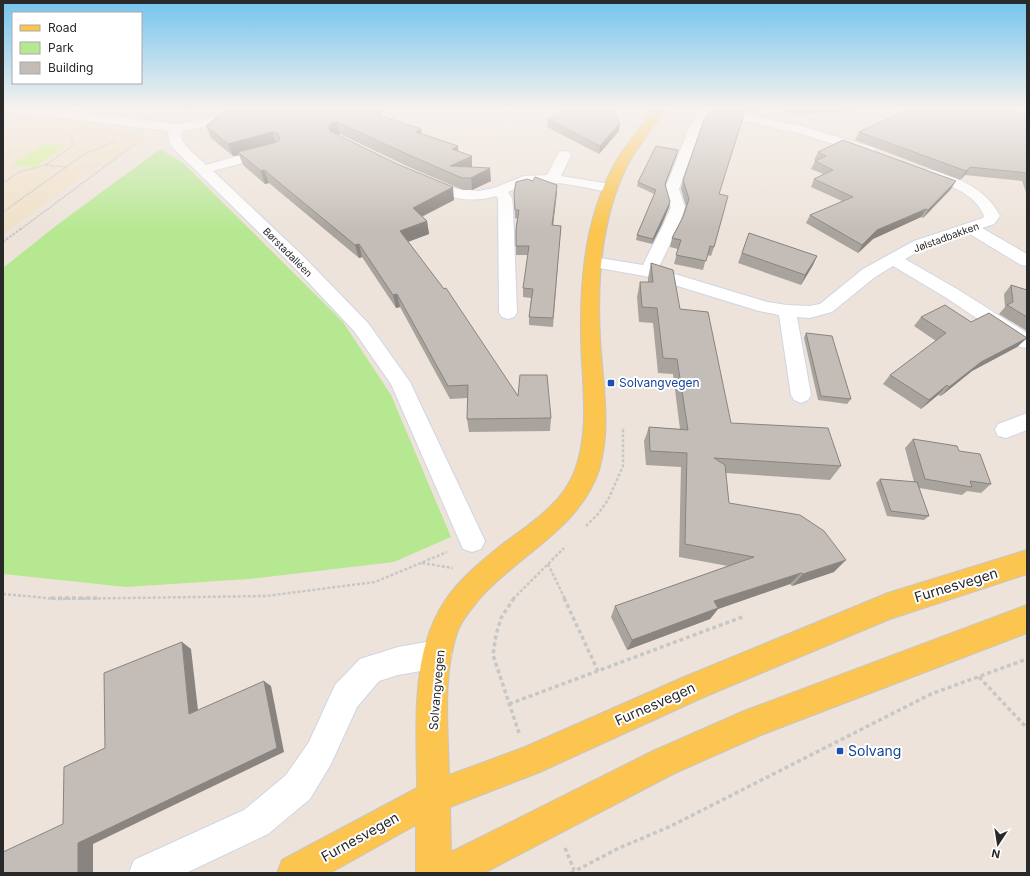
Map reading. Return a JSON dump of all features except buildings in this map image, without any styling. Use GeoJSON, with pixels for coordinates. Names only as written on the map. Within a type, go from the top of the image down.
{"type":"FeatureCollection","features":[{"type":"Feature","properties":{"kind":"main road","name":"Solvangvegen"},"geometry":{"type":"LineString","coordinates":[[434,873],[432,729],[438,654],[445,628],[464,596],[487,572],[558,514],[578,489],[586,472],[592,451],[595,423],[590,335],[593,262],[600,218],[610,188],[620,165],[632,148]]}},
{"type":"Feature","properties":{"kind":"main road","name":"Furnesvegen"},"geometry":{"type":"LineString","coordinates":[[295,873],[433,797],[529,761],[694,687],[888,606],[1027,562]]}},
{"type":"Feature","properties":{"kind":"main road"},"geometry":{"type":"LineString","coordinates":[[447,873],[664,762],[755,722],[1027,620]]}},
{"type":"Feature","properties":{"kind":"street","name":"Børstadalléen"},"geometry":{"type":"LineString","coordinates":[[181,148],[297,260],[360,326],[400,382],[472,541]]}},
{"type":"Feature","properties":{"kind":"street"},"geometry":{"type":"LineString","coordinates":[[648,271],[672,225],[678,207],[672,189],[688,148]]}},
{"type":"Feature","properties":{"kind":"street"},"geometry":{"type":"LineString","coordinates":[[856,148],[881,156]]}},
{"type":"Feature","properties":{"kind":"street"},"geometry":{"type":"LineString","coordinates":[[203,170],[276,150]]}},
{"type":"Feature","properties":{"kind":"street"},"geometry":{"type":"LineString","coordinates":[[552,179],[564,155]]}},
{"type":"Feature","properties":{"kind":"street","name":"Jølstadbakken"},"geometry":{"type":"LineString","coordinates":[[593,262],[648,271],[765,307],[787,311],[810,312],[826,308],[869,273],[920,244],[989,221],[992,216],[990,209],[984,201],[968,190],[911,167]]}},
{"type":"Feature","properties":{"kind":"street"},"geometry":{"type":"LineString","coordinates":[[416,178],[450,193],[468,197],[482,196],[500,191],[520,181],[532,179],[552,179],[610,188]]}},
{"type":"Feature","properties":{"kind":"street"},"geometry":{"type":"LineString","coordinates":[[500,191],[504,198],[506,208],[508,313]]}},
{"type":"Feature","properties":{"kind":"street"},"geometry":{"type":"LineString","coordinates":[[970,228],[1027,261]]}},
{"type":"Feature","properties":{"kind":"street","name":"Jølstadbakken"},"geometry":{"type":"LineString","coordinates":[[893,259],[1027,342]]}},
{"type":"Feature","properties":{"kind":"street"},"geometry":{"type":"LineString","coordinates":[[787,311],[801,395]]}},
{"type":"Feature","properties":{"kind":"street"},"geometry":{"type":"LineString","coordinates":[[1006,430],[1027,421]]}},
{"type":"Feature","properties":{"kind":"street"},"geometry":{"type":"LineString","coordinates":[[147,873],[256,822],[298,787],[320,753],[346,696],[370,669],[398,661],[438,654]]}},
{"type":"Feature","properties":{"kind":"path"},"geometry":{"type":"LineString","coordinates":[[46,165],[69,148]]}},
{"type":"Feature","properties":{"kind":"path"},"geometry":{"type":"LineString","coordinates":[[3,212],[83,155],[99,148]]}},
{"type":"Feature","properties":{"kind":"path"},"geometry":{"type":"LineString","coordinates":[[3,242],[130,148]]}},
{"type":"Feature","properties":{"kind":"path"},"geometry":{"type":"LineString","coordinates":[[3,183],[19,172],[46,165],[66,167]]}},
{"type":"Feature","properties":{"kind":"path"},"geometry":{"type":"LineString","coordinates":[[3,594],[57,599],[266,596],[375,582],[450,551]]}},
{"type":"Feature","properties":{"kind":"path"},"geometry":{"type":"LineString","coordinates":[[422,563],[461,569]]}},
{"type":"Feature","properties":{"kind":"path"},"geometry":{"type":"LineString","coordinates":[[548,564],[598,671]]}},
{"type":"Feature","properties":{"kind":"path"},"geometry":{"type":"LineString","coordinates":[[509,704],[745,616]]}},
{"type":"Feature","properties":{"kind":"path"},"geometry":{"type":"LineString","coordinates":[[562,842],[573,872],[619,848],[671,826],[931,694],[1027,659]]}},
{"type":"Feature","properties":{"kind":"path"},"geometry":{"type":"LineString","coordinates":[[979,677],[1027,728]]}},
{"type":"Feature","properties":{"kind":"shaded area"},"geometry":{"type":"Polygon","coordinates":[[[3,148],[134,148],[81,178],[3,234],[3,148]]]}},
{"type":"Feature","properties":{"kind":"green space"},"geometry":{"type":"Polygon","coordinates":[[[39,148],[63,148],[34,167],[12,165],[39,148]]]}},
{"type":"Feature","properties":{"kind":"green space"},"geometry":{"type":"Polygon","coordinates":[[[160,149],[183,163],[343,322],[391,395],[451,537],[394,562],[249,579],[126,587],[3,574],[3,268],[57,225],[160,149]]]}},
{"type":"Feature","properties":{"kind":"place","name":"Solvangvegen"},"geometry":{"type":"Point","coordinates":[611,383]}},
{"type":"Feature","properties":{"kind":"place","name":"Solvang"},"geometry":{"type":"Point","coordinates":[840,751]}}]}
